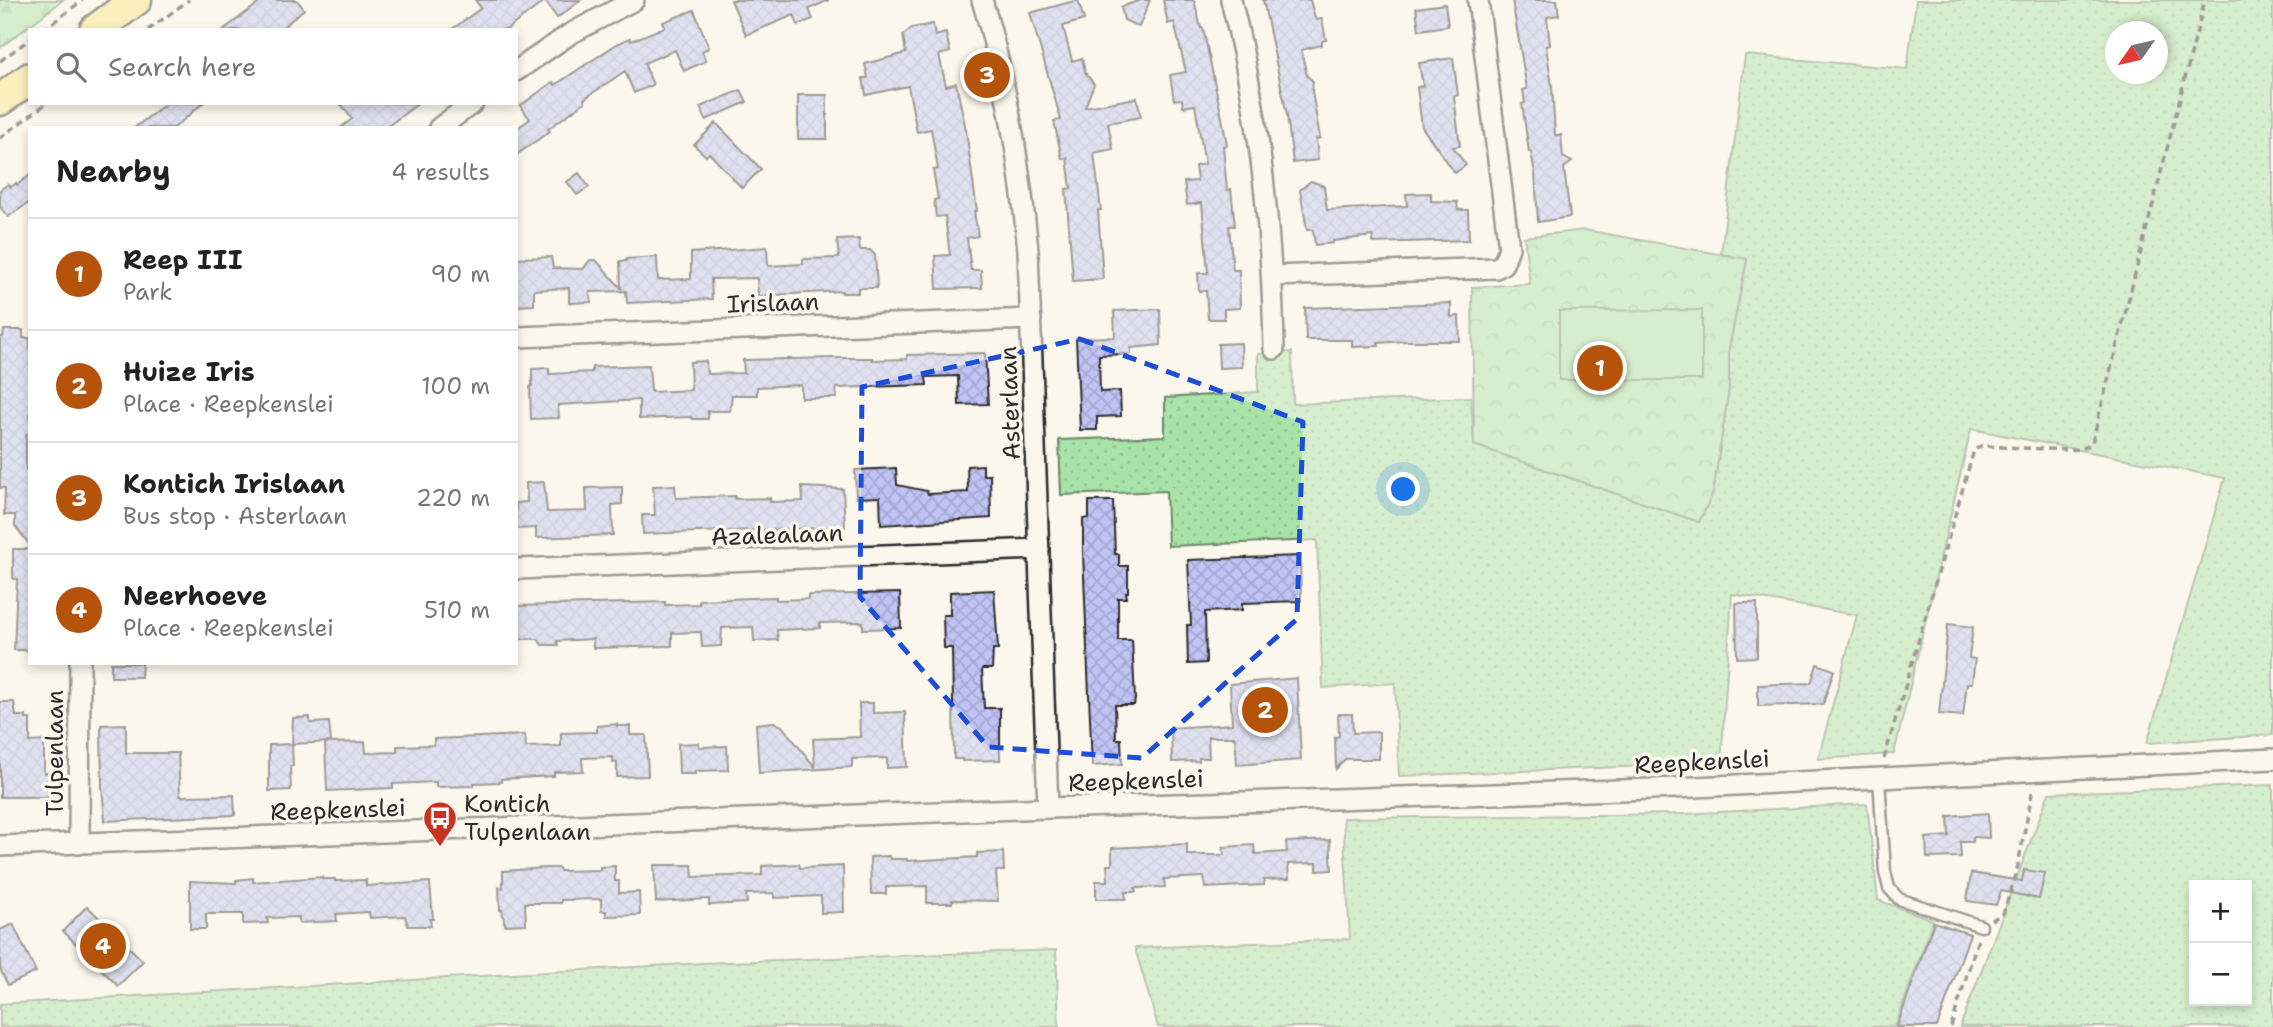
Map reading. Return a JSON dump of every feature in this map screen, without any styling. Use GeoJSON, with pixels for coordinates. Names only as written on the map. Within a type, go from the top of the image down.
{"type":"FeatureCollection","features":[{"type":"Feature","properties":{"kind":"main road"},"geometry":{"type":"LineString","coordinates":[[98,28],[135,0]]}},
{"type":"Feature","properties":{"kind":"main road"},"geometry":{"type":"LineString","coordinates":[[0,100],[28,79]]}},
{"type":"Feature","properties":{"kind":"street"},"geometry":{"type":"LineString","coordinates":[[518,70],[570,34],[634,0]]}},
{"type":"Feature","properties":{"kind":"street","name":"Asterlaan"},"geometry":{"type":"LineString","coordinates":[[982,0],[1003,78],[1018,161],[1028,250],[1048,808]]}},
{"type":"Feature","properties":{"kind":"street"},"geometry":{"type":"LineString","coordinates":[[1231,0],[1250,87],[1258,141],[1273,276],[1274,349]]}},
{"type":"Feature","properties":{"kind":"street"},"geometry":{"type":"LineString","coordinates":[[1273,276],[1496,268],[1503,264],[1508,248],[1478,0]]}},
{"type":"Feature","properties":{"kind":"street"},"geometry":{"type":"LineString","coordinates":[[442,126],[470,105]]}},
{"type":"Feature","properties":{"kind":"street","name":"Irislaan"},"geometry":{"type":"LineString","coordinates":[[518,337],[1031,319]]}},
{"type":"Feature","properties":{"kind":"street","name":"Azalealaan"},"geometry":{"type":"LineString","coordinates":[[518,569],[1040,550]]}},
{"type":"Feature","properties":{"kind":"street","name":"Tulpenlaan"},"geometry":{"type":"LineString","coordinates":[[79,844],[80,665]]}},
{"type":"Feature","properties":{"kind":"street","name":"Reepkenslei"},"geometry":{"type":"LineString","coordinates":[[0,846],[1653,789],[2273,759]]}},
{"type":"Feature","properties":{"kind":"lane"},"geometry":{"type":"LineString","coordinates":[[1879,778],[1885,872],[1889,888],[1899,899],[1981,926]]}},
{"type":"Feature","properties":{"kind":"path"},"geometry":{"type":"LineString","coordinates":[[46,28],[83,0]]}},
{"type":"Feature","properties":{"kind":"path"},"geometry":{"type":"LineString","coordinates":[[151,28],[189,0]]}},
{"type":"Feature","properties":{"kind":"path"},"geometry":{"type":"LineString","coordinates":[[1879,778],[1974,450],[1981,446],[2069,450],[2082,449],[2092,443],[2205,0]]}},
{"type":"Feature","properties":{"kind":"path"},"geometry":{"type":"LineString","coordinates":[[0,61],[28,40]]}},
{"type":"Feature","properties":{"kind":"path"},"geometry":{"type":"LineString","coordinates":[[0,138],[44,105]]}},
{"type":"Feature","properties":{"kind":"path"},"geometry":{"type":"LineString","coordinates":[[1951,1027],[1981,926],[2003,914],[2016,875],[2034,795],[2033,770]]}},
{"type":"Feature","properties":{"kind":"highlighted area"},"geometry":{"type":"Polygon","coordinates":[[[1080,339],[1303,422],[1297,619],[1142,758],[988,747],[860,597],[862,387],[1080,339]]]}},
{"type":"Feature","properties":{"kind":"green space"},"geometry":{"type":"Polygon","coordinates":[[[0,0],[63,0],[0,48],[0,0]]]}},
{"type":"Feature","properties":{"kind":"green space"},"geometry":{"type":"Polygon","coordinates":[[[1916,0],[2273,0],[2273,735],[2147,743],[2225,478],[1971,429],[1894,754],[1818,759],[1857,615],[1732,594],[1721,763],[1399,776],[1395,683],[1323,688],[1317,540],[1168,546],[1166,491],[1061,495],[1059,440],[1165,436],[1165,398],[1258,392],[1258,354],[1292,352],[1293,404],[1471,397],[1474,445],[1699,522],[1713,493],[1729,388],[1729,348],[1747,259],[1721,254],[1745,55],[1907,69],[1916,0]]]}},
{"type":"Feature","properties":{"kind":"green space"},"geometry":{"type":"Polygon","coordinates":[[[1585,230],[1747,259],[1729,348],[1729,388],[1713,493],[1699,522],[1474,445],[1472,287],[1530,284],[1524,237],[1585,230]]]}},
{"type":"Feature","properties":{"kind":"green space"},"geometry":{"type":"Polygon","coordinates":[[[1702,310],[1702,380],[1559,380],[1559,311],[1702,310]]]}},
{"type":"Feature","properties":{"kind":"green space"},"geometry":{"type":"Polygon","coordinates":[[[2273,785],[2273,1027],[1960,1027],[2049,793],[2273,785]]]}},
{"type":"Feature","properties":{"kind":"green space"},"geometry":{"type":"Polygon","coordinates":[[[1867,804],[1878,900],[1933,920],[1895,1027],[1158,1027],[1135,948],[1350,939],[1343,818],[1684,814],[1867,804]]]}},
{"type":"Feature","properties":{"kind":"green space"},"geometry":{"type":"Polygon","coordinates":[[[1056,950],[1059,1027],[0,1027],[0,1004],[703,963],[1056,950]]]}},
{"type":"Feature","properties":{"kind":"building"},"geometry":{"type":"Polygon","coordinates":[[[263,0],[297,0],[304,9],[282,28],[226,28],[263,0]]]}},
{"type":"Feature","properties":{"kind":"building"},"geometry":{"type":"Polygon","coordinates":[[[475,0],[581,0],[557,18],[545,1],[509,28],[454,28],[481,8],[475,0]]]}},
{"type":"Feature","properties":{"kind":"building"},"geometry":{"type":"Polygon","coordinates":[[[731,0],[829,0],[809,9],[813,19],[798,25],[794,15],[746,35],[731,0]]]}},
{"type":"Feature","properties":{"kind":"building"},"geometry":{"type":"Polygon","coordinates":[[[1078,0],[1084,20],[1063,26],[1072,61],[1082,58],[1085,72],[1094,84],[1085,107],[1137,98],[1141,117],[1108,123],[1113,149],[1094,153],[1101,210],[1098,210],[1103,279],[1073,281],[1066,189],[1071,188],[1067,158],[1062,159],[1054,121],[1061,120],[1030,13],[1078,0]]]}},
{"type":"Feature","properties":{"kind":"building"},"geometry":{"type":"Polygon","coordinates":[[[1141,0],[1150,0],[1139,27],[1124,20],[1121,7],[1141,0]]]}},
{"type":"Feature","properties":{"kind":"building"},"geometry":{"type":"Polygon","coordinates":[[[1163,0],[1194,0],[1203,28],[1222,118],[1227,145],[1223,146],[1227,190],[1231,189],[1235,226],[1229,226],[1233,270],[1239,270],[1240,308],[1224,309],[1224,319],[1208,319],[1206,291],[1199,291],[1198,273],[1208,273],[1202,203],[1187,205],[1184,182],[1197,181],[1195,166],[1205,164],[1195,105],[1183,107],[1182,99],[1174,100],[1170,75],[1186,72],[1174,22],[1168,24],[1163,0]]]}},
{"type":"Feature","properties":{"kind":"building"},"geometry":{"type":"Polygon","coordinates":[[[1263,0],[1310,0],[1315,18],[1322,19],[1326,40],[1322,41],[1322,45],[1301,50],[1307,76],[1313,81],[1312,91],[1320,138],[1316,139],[1318,160],[1293,163],[1287,115],[1263,0]]]}},
{"type":"Feature","properties":{"kind":"building"},"geometry":{"type":"Polygon","coordinates":[[[1512,0],[1557,0],[1559,15],[1547,17],[1550,45],[1546,46],[1555,135],[1561,135],[1563,157],[1572,162],[1564,168],[1570,217],[1538,222],[1535,173],[1522,104],[1525,103],[1523,90],[1527,89],[1512,0]]]}},
{"type":"Feature","properties":{"kind":"building"},"geometry":{"type":"Polygon","coordinates":[[[1445,4],[1448,26],[1419,30],[1416,8],[1445,4]]]}},
{"type":"Feature","properties":{"kind":"building"},"geometry":{"type":"Polygon","coordinates":[[[694,10],[709,48],[702,51],[706,61],[684,71],[675,50],[644,63],[653,85],[634,93],[625,71],[584,99],[585,102],[548,129],[550,131],[518,154],[518,128],[530,119],[520,106],[553,82],[555,85],[617,44],[665,27],[663,22],[694,10]]]}},
{"type":"Feature","properties":{"kind":"building"},"geometry":{"type":"Polygon","coordinates":[[[933,24],[935,36],[946,33],[950,52],[939,55],[946,86],[956,83],[966,130],[978,236],[967,238],[971,270],[981,270],[982,288],[937,289],[935,256],[950,255],[945,216],[936,217],[934,200],[938,199],[933,170],[938,169],[931,129],[917,132],[908,86],[866,95],[863,78],[868,78],[865,64],[906,53],[903,35],[912,28],[933,24]]]}},
{"type":"Feature","properties":{"kind":"building"},"geometry":{"type":"Polygon","coordinates":[[[1453,58],[1460,146],[1453,147],[1466,165],[1455,173],[1422,127],[1417,87],[1423,86],[1419,63],[1453,58]]]}},
{"type":"Feature","properties":{"kind":"building"},"geometry":{"type":"Polygon","coordinates":[[[741,90],[747,102],[706,120],[700,107],[741,90]]]}},
{"type":"Feature","properties":{"kind":"building"},"geometry":{"type":"Polygon","coordinates":[[[798,95],[827,95],[827,139],[798,139],[798,95]]]}},
{"type":"Feature","properties":{"kind":"building"},"geometry":{"type":"Polygon","coordinates":[[[164,105],[201,105],[176,126],[137,126],[164,105]]]}},
{"type":"Feature","properties":{"kind":"building"},"geometry":{"type":"Polygon","coordinates":[[[342,105],[416,105],[388,126],[343,126],[352,119],[342,105]]]}},
{"type":"Feature","properties":{"kind":"building"},"geometry":{"type":"Polygon","coordinates":[[[716,123],[761,169],[742,188],[709,153],[706,156],[694,145],[716,123]]]}},
{"type":"Feature","properties":{"kind":"building"},"geometry":{"type":"Polygon","coordinates":[[[579,173],[589,187],[577,195],[567,182],[579,173]]]}},
{"type":"Feature","properties":{"kind":"building"},"geometry":{"type":"Polygon","coordinates":[[[28,177],[28,203],[8,217],[0,207],[0,190],[8,184],[11,187],[16,183],[17,185],[28,177]]]}},
{"type":"Feature","properties":{"kind":"building"},"geometry":{"type":"Polygon","coordinates":[[[1311,181],[1324,186],[1327,210],[1407,206],[1406,194],[1431,193],[1431,201],[1457,202],[1458,210],[1468,210],[1469,240],[1373,243],[1373,236],[1315,245],[1313,230],[1307,230],[1300,190],[1311,181]]]}},
{"type":"Feature","properties":{"kind":"building"},"geometry":{"type":"Polygon","coordinates":[[[859,239],[860,250],[870,250],[875,255],[877,288],[858,288],[858,293],[842,291],[758,296],[757,278],[711,279],[712,299],[627,303],[626,291],[590,292],[591,302],[569,303],[569,288],[534,290],[534,305],[518,306],[518,258],[551,257],[553,268],[583,269],[590,260],[596,260],[621,288],[620,261],[627,261],[626,259],[657,257],[658,280],[691,279],[691,253],[767,247],[768,266],[803,264],[803,259],[839,258],[837,240],[859,239]]]}},
{"type":"Feature","properties":{"kind":"building"},"geometry":{"type":"Polygon","coordinates":[[[1451,303],[1451,317],[1459,316],[1460,341],[1406,341],[1352,347],[1352,340],[1306,340],[1305,308],[1451,303]]]}},
{"type":"Feature","properties":{"kind":"building"},"geometry":{"type":"Polygon","coordinates":[[[1160,309],[1161,345],[1131,348],[1131,354],[1099,355],[1100,392],[1120,391],[1121,416],[1097,417],[1097,430],[1080,430],[1076,338],[1115,337],[1114,311],[1160,309]]]}},
{"type":"Feature","properties":{"kind":"building"},"geometry":{"type":"Polygon","coordinates":[[[4,330],[23,330],[23,338],[28,338],[28,542],[15,526],[15,515],[4,515],[5,488],[0,488],[0,337],[3,337],[4,330]]]}},
{"type":"Feature","properties":{"kind":"building"},"geometry":{"type":"Polygon","coordinates":[[[1241,343],[1242,367],[1219,368],[1218,344],[1241,343]]]}},
{"type":"Feature","properties":{"kind":"building"},"geometry":{"type":"Polygon","coordinates":[[[985,353],[988,404],[959,405],[958,376],[926,377],[927,385],[836,388],[837,398],[801,398],[801,385],[757,387],[757,395],[732,395],[730,411],[708,411],[708,419],[639,419],[639,400],[558,405],[559,418],[531,419],[532,369],[549,368],[549,374],[592,372],[592,367],[649,365],[651,392],[691,390],[690,362],[706,361],[707,374],[744,373],[743,360],[907,359],[907,355],[985,353]]]}},
{"type":"Feature","properties":{"kind":"building"},"geometry":{"type":"Polygon","coordinates":[[[983,465],[983,475],[990,475],[991,518],[881,525],[880,497],[856,498],[855,470],[896,468],[897,485],[927,491],[928,494],[968,492],[967,466],[983,465]]]}},
{"type":"Feature","properties":{"kind":"building"},"geometry":{"type":"Polygon","coordinates":[[[544,482],[547,512],[587,511],[586,488],[622,487],[622,504],[612,505],[613,535],[536,538],[536,528],[518,529],[518,503],[527,502],[526,483],[544,482]]]}},
{"type":"Feature","properties":{"kind":"building"},"geometry":{"type":"Polygon","coordinates":[[[675,485],[676,498],[735,496],[735,499],[770,498],[770,502],[803,501],[802,487],[843,489],[845,527],[643,534],[642,515],[655,515],[653,486],[675,485]]]}},
{"type":"Feature","properties":{"kind":"building"},"geometry":{"type":"Polygon","coordinates":[[[1089,501],[1113,501],[1115,554],[1119,554],[1119,566],[1128,566],[1127,598],[1118,598],[1118,640],[1132,640],[1135,699],[1134,705],[1115,705],[1116,739],[1121,739],[1122,764],[1092,766],[1083,553],[1083,519],[1089,518],[1089,501]]]}},
{"type":"Feature","properties":{"kind":"building"},"geometry":{"type":"Polygon","coordinates":[[[13,549],[28,549],[28,650],[14,650],[17,579],[13,579],[13,549]]]}},
{"type":"Feature","properties":{"kind":"building"},"geometry":{"type":"Polygon","coordinates":[[[1300,556],[1301,601],[1242,603],[1242,610],[1205,612],[1206,663],[1188,664],[1187,625],[1191,625],[1188,560],[1300,556]]]}},
{"type":"Feature","properties":{"kind":"building"},"geometry":{"type":"Polygon","coordinates":[[[994,590],[998,649],[993,649],[992,669],[982,669],[984,708],[1000,708],[1000,760],[962,761],[954,759],[952,648],[944,648],[943,615],[950,615],[950,592],[994,590]]]}},
{"type":"Feature","properties":{"kind":"building"},"geometry":{"type":"Polygon","coordinates":[[[900,593],[901,628],[863,629],[863,622],[820,623],[820,628],[777,630],[778,640],[754,641],[753,627],[722,628],[721,646],[702,647],[701,632],[672,633],[672,646],[593,648],[593,639],[557,641],[558,645],[542,645],[538,639],[518,639],[518,606],[665,602],[665,605],[699,604],[699,600],[776,597],[776,600],[808,599],[808,595],[900,593]]]}},
{"type":"Feature","properties":{"kind":"building"},"geometry":{"type":"Polygon","coordinates":[[[1736,603],[1757,603],[1757,657],[1737,658],[1736,603]]]}},
{"type":"Feature","properties":{"kind":"building"},"geometry":{"type":"Polygon","coordinates":[[[1948,624],[1973,627],[1969,658],[1975,659],[1972,683],[1967,683],[1963,716],[1939,714],[1948,624]]]}},
{"type":"Feature","properties":{"kind":"building"},"geometry":{"type":"Polygon","coordinates":[[[1817,664],[1834,670],[1823,704],[1758,706],[1758,685],[1811,683],[1817,664]]]}},
{"type":"Feature","properties":{"kind":"building"},"geometry":{"type":"Polygon","coordinates":[[[111,665],[142,665],[141,677],[111,677],[111,665]]]}},
{"type":"Feature","properties":{"kind":"building"},"geometry":{"type":"Polygon","coordinates":[[[1297,678],[1301,760],[1237,765],[1235,737],[1208,737],[1209,758],[1172,762],[1171,728],[1232,724],[1230,684],[1297,678]]]}},
{"type":"Feature","properties":{"kind":"building"},"geometry":{"type":"Polygon","coordinates":[[[0,702],[14,702],[16,716],[30,719],[30,742],[44,741],[44,773],[48,773],[48,797],[0,797],[0,702]]]}},
{"type":"Feature","properties":{"kind":"building"},"geometry":{"type":"Polygon","coordinates":[[[859,703],[873,703],[873,713],[905,712],[907,767],[887,768],[887,758],[852,759],[852,767],[759,773],[756,724],[774,722],[782,726],[815,767],[813,739],[860,737],[859,703]]]}},
{"type":"Feature","properties":{"kind":"building"},"geometry":{"type":"Polygon","coordinates":[[[1338,714],[1352,714],[1353,733],[1379,732],[1379,759],[1345,759],[1336,769],[1335,737],[1339,736],[1338,714]]]}},
{"type":"Feature","properties":{"kind":"building"},"geometry":{"type":"Polygon","coordinates":[[[310,717],[310,723],[329,722],[331,742],[292,744],[293,718],[310,717]]]}},
{"type":"Feature","properties":{"kind":"building"},"geometry":{"type":"Polygon","coordinates":[[[126,724],[126,753],[178,753],[180,796],[234,795],[235,815],[105,821],[101,725],[126,724]]]}},
{"type":"Feature","properties":{"kind":"building"},"geometry":{"type":"Polygon","coordinates":[[[597,726],[630,726],[630,735],[646,735],[648,776],[617,777],[617,762],[613,763],[613,757],[582,758],[583,771],[554,772],[554,776],[501,779],[501,782],[474,783],[474,786],[436,787],[436,782],[393,784],[393,788],[327,791],[325,743],[365,742],[366,753],[397,752],[397,746],[434,745],[434,739],[525,735],[526,747],[561,746],[561,733],[597,732],[597,726]]]}},
{"type":"Feature","properties":{"kind":"building"},"geometry":{"type":"Polygon","coordinates":[[[699,743],[699,747],[727,746],[728,770],[679,774],[678,744],[699,743]]]}},
{"type":"Feature","properties":{"kind":"building"},"geometry":{"type":"Polygon","coordinates":[[[292,744],[291,790],[269,791],[269,745],[292,744]]]}},
{"type":"Feature","properties":{"kind":"building"},"geometry":{"type":"Polygon","coordinates":[[[1988,813],[1989,838],[1973,837],[1973,842],[1960,842],[1961,857],[1927,858],[1926,838],[1949,836],[1948,816],[1988,813]]]}},
{"type":"Feature","properties":{"kind":"building"},"geometry":{"type":"Polygon","coordinates":[[[1330,840],[1332,870],[1317,871],[1317,863],[1288,864],[1289,879],[1264,880],[1264,885],[1205,888],[1204,877],[1164,879],[1165,887],[1135,888],[1136,892],[1125,892],[1126,899],[1096,899],[1096,881],[1108,881],[1107,865],[1112,865],[1112,848],[1187,844],[1187,855],[1224,855],[1223,847],[1254,845],[1255,854],[1287,852],[1286,842],[1330,840]]]}},
{"type":"Feature","properties":{"kind":"building"},"geometry":{"type":"Polygon","coordinates":[[[1003,852],[1004,871],[996,871],[998,901],[952,900],[952,903],[927,903],[927,886],[886,887],[886,894],[871,894],[870,857],[889,856],[890,859],[907,861],[977,857],[977,853],[1003,852]]]}},
{"type":"Feature","properties":{"kind":"building"},"geometry":{"type":"Polygon","coordinates":[[[799,864],[800,868],[843,866],[844,912],[821,913],[821,896],[774,898],[774,893],[746,894],[747,903],[709,905],[709,899],[656,902],[654,865],[692,865],[693,877],[762,875],[762,866],[799,864]]]}},
{"type":"Feature","properties":{"kind":"building"},"geometry":{"type":"Polygon","coordinates":[[[615,866],[615,881],[619,881],[619,893],[639,892],[640,915],[606,916],[606,911],[601,911],[601,899],[561,900],[561,903],[525,903],[526,924],[505,925],[500,910],[499,887],[503,888],[503,871],[546,868],[559,868],[560,871],[600,870],[600,867],[615,866]]]}},
{"type":"Feature","properties":{"kind":"building"},"geometry":{"type":"Polygon","coordinates":[[[2024,870],[2045,873],[2039,899],[2001,891],[1996,905],[1967,901],[1971,873],[2022,881],[2024,870]]]}},
{"type":"Feature","properties":{"kind":"building"},"geometry":{"type":"Polygon","coordinates":[[[322,877],[335,881],[366,880],[366,886],[430,882],[433,919],[430,919],[431,926],[408,926],[405,916],[370,918],[369,912],[336,914],[337,921],[299,923],[299,917],[267,918],[268,923],[243,924],[243,914],[206,914],[206,929],[190,929],[190,881],[236,883],[236,880],[253,878],[253,882],[322,877]]]}},
{"type":"Feature","properties":{"kind":"building"},"geometry":{"type":"Polygon","coordinates":[[[87,906],[143,961],[118,986],[63,931],[87,906]]]}},
{"type":"Feature","properties":{"kind":"building"},"geometry":{"type":"Polygon","coordinates":[[[1934,922],[1970,934],[1937,1027],[1897,1027],[1934,922]]]}},
{"type":"Feature","properties":{"kind":"building"},"geometry":{"type":"Polygon","coordinates":[[[13,924],[36,972],[8,985],[0,969],[0,930],[13,924]]]}},
{"type":"Feature","properties":{"kind":"place","name":"Kontich Irislaan"},"geometry":{"type":"Point","coordinates":[987,75]}},
{"type":"Feature","properties":{"kind":"place","name":"Reep III"},"geometry":{"type":"Point","coordinates":[1600,368]}},
{"type":"Feature","properties":{"kind":"place","name":"Huize Iris"},"geometry":{"type":"Point","coordinates":[1265,710]}},
{"type":"Feature","properties":{"kind":"place","name":"Kontich Tulpenlaan"},"geometry":{"type":"Point","coordinates":[440,848]}},
{"type":"Feature","properties":{"kind":"place","name":"Neerhoeve"},"geometry":{"type":"Point","coordinates":[103,946]}}]}
